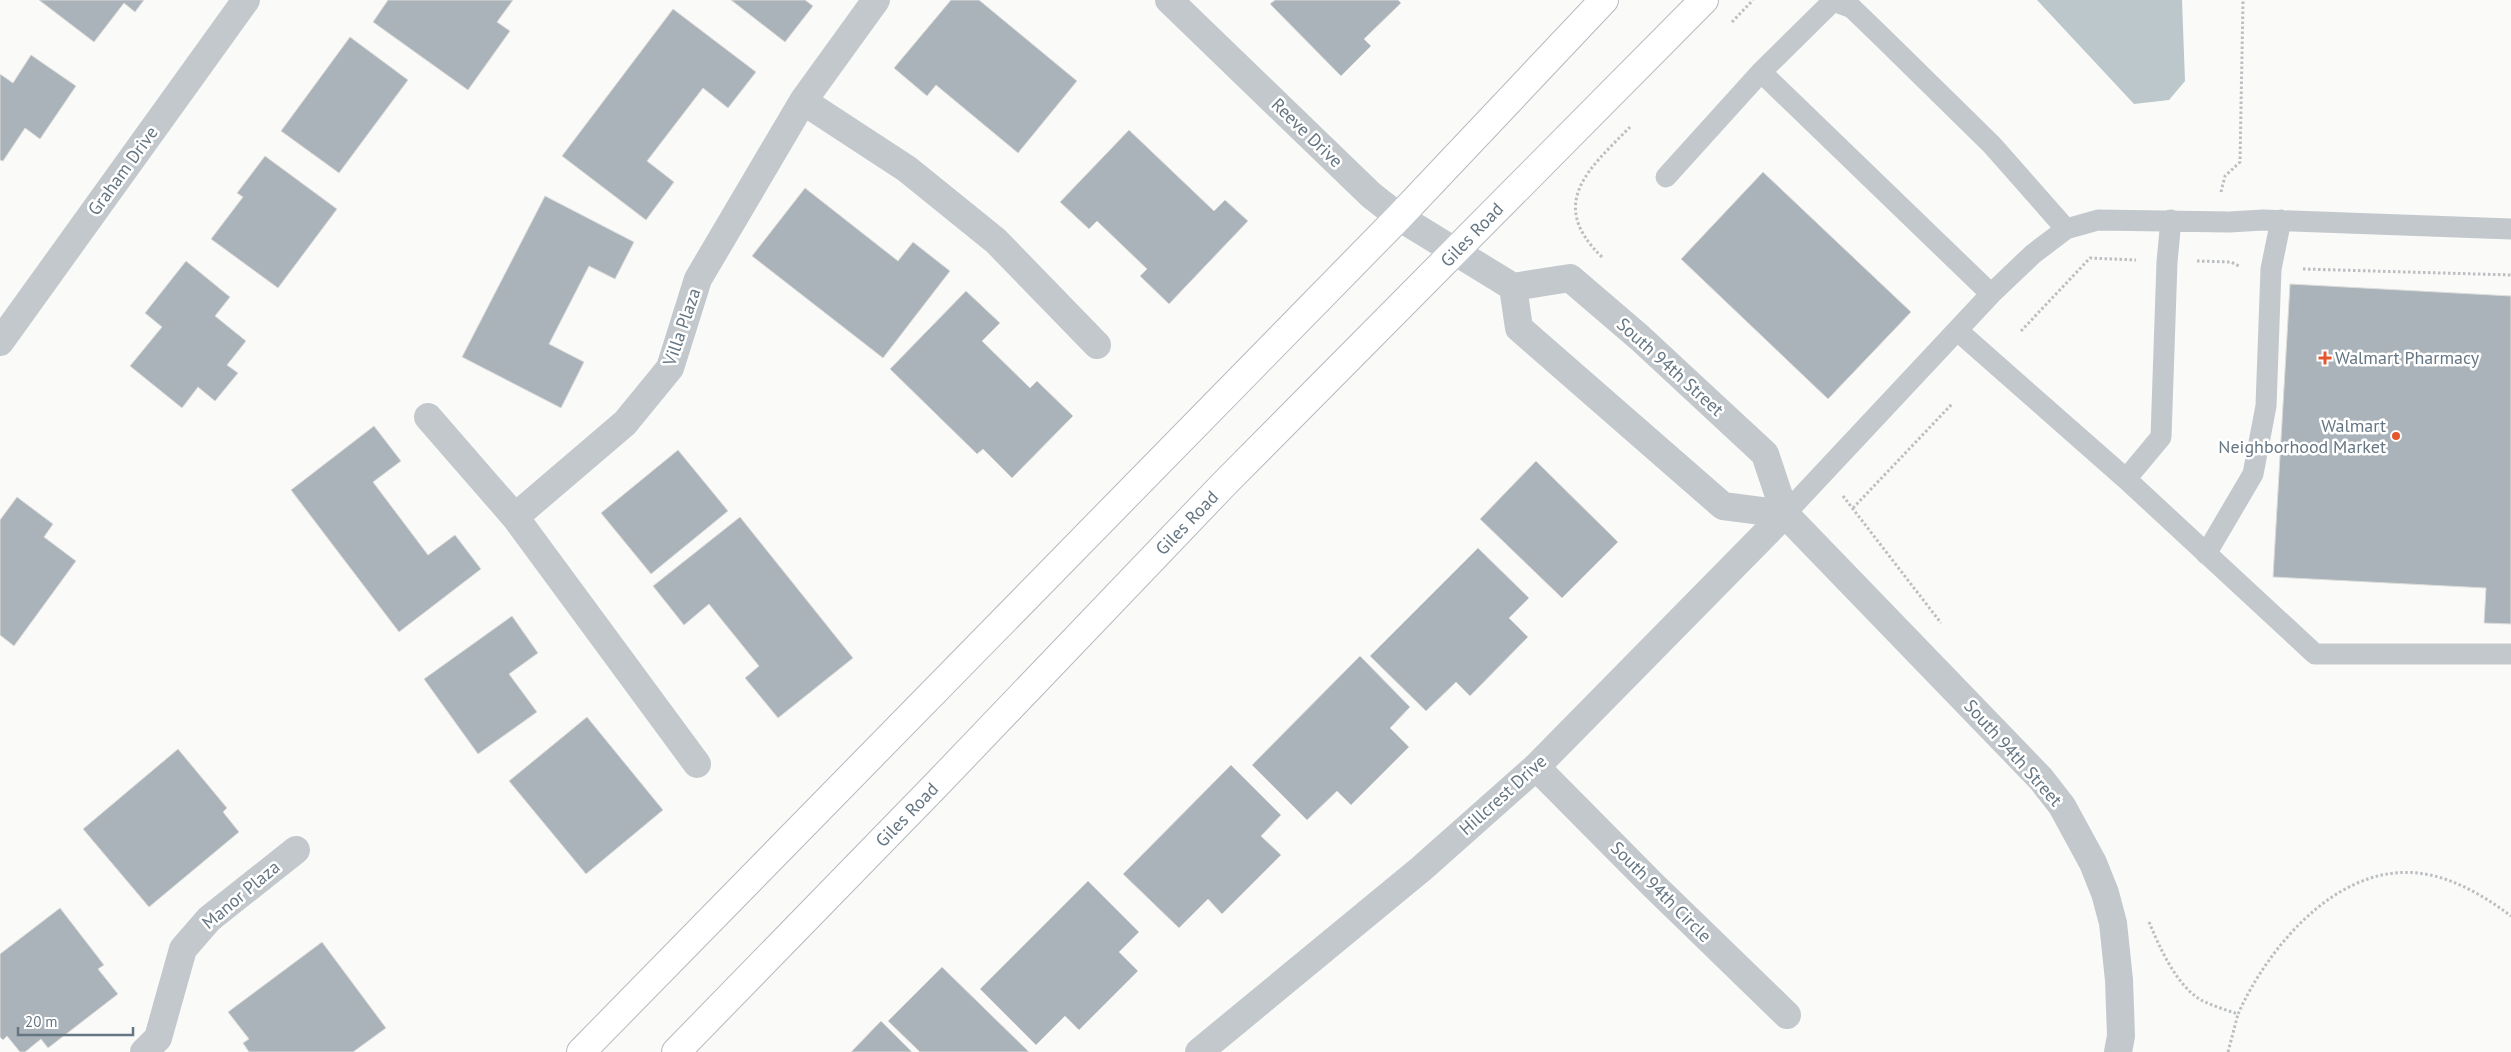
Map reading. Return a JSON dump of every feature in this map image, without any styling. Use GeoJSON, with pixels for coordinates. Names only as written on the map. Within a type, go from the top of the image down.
{"type":"FeatureCollection","features":[{"type":"Feature","properties":{"kind":"main road"},"geometry":{"type":"LineString","coordinates":[[581,1052],[1399,217],[1604,0]]}},
{"type":"Feature","properties":{"kind":"main road","name":"Giles Road"},"geometry":{"type":"LineString","coordinates":[[676,1052],[938,783],[1224,484],[1704,0]]}},
{"type":"Feature","properties":{"kind":"street","name":"Graham Drive"},"geometry":{"type":"LineString","coordinates":[[0,342],[246,0]]}},
{"type":"Feature","properties":{"kind":"street","name":"Villa Plaza"},"geometry":{"type":"LineString","coordinates":[[515,517],[626,423],[670,368],[698,279],[803,101],[876,0]]}},
{"type":"Feature","properties":{"kind":"street","name":"Reeve Drive"},"geometry":{"type":"LineString","coordinates":[[1169,0],[1371,195],[1399,217],[1456,252]]}},
{"type":"Feature","properties":{"kind":"street"},"geometry":{"type":"LineString","coordinates":[[803,101],[907,170],[996,241],[1097,345]]}},
{"type":"Feature","properties":{"kind":"street"},"geometry":{"type":"LineString","coordinates":[[1456,252],[1513,287],[1519,328],[1723,506],[1785,514]]}},
{"type":"Feature","properties":{"kind":"street","name":"South 94th Street"},"geometry":{"type":"LineString","coordinates":[[1513,287],[1570,278],[1640,338],[1765,454],[1785,514],[2041,779],[2070,820],[2093,863],[2105,892],[2113,923],[2119,980],[2121,1036],[2118,1052]]}},
{"type":"Feature","properties":{"kind":"street"},"geometry":{"type":"LineString","coordinates":[[428,417],[515,517],[697,764]]}},
{"type":"Feature","properties":{"kind":"street","name":"Hillcrest Drive"},"geometry":{"type":"LineString","coordinates":[[1199,1052],[1421,869],[1536,767],[1785,514]]}},
{"type":"Feature","properties":{"kind":"street","name":"South 94th Circle"},"geometry":{"type":"LineString","coordinates":[[1536,767],[1652,885],[1787,1015]]}},
{"type":"Feature","properties":{"kind":"street","name":"Manor Plaza"},"geometry":{"type":"LineString","coordinates":[[144,1052],[158,1038],[183,949],[209,919],[296,850]]}},
{"type":"Feature","properties":{"kind":"lane"},"geometry":{"type":"LineString","coordinates":[[1666,177],[1761,72],[1833,1],[1852,8],[1992,145],[2066,229]]}},
{"type":"Feature","properties":{"kind":"lane"},"geometry":{"type":"LineString","coordinates":[[1761,72],[1991,294]]}},
{"type":"Feature","properties":{"kind":"lane"},"geometry":{"type":"LineString","coordinates":[[1785,514],[1825,474],[1991,294],[2033,254],[2066,229],[2098,220],[2229,222],[2281,220],[2511,229]]}},
{"type":"Feature","properties":{"kind":"lane"},"geometry":{"type":"LineString","coordinates":[[2126,479],[2160,437],[2167,262],[2171,220]]}},
{"type":"Feature","properties":{"kind":"lane"},"geometry":{"type":"LineString","coordinates":[[2206,554],[2254,474],[2266,406],[2271,269],[2281,220]]}},
{"type":"Feature","properties":{"kind":"lane"},"geometry":{"type":"LineString","coordinates":[[1958,331],[2126,479],[2314,654],[2511,654]]}},
{"type":"Feature","properties":{"kind":"path"},"geometry":{"type":"LineString","coordinates":[[1726,28],[1753,0]]}},
{"type":"Feature","properties":{"kind":"path"},"geometry":{"type":"LineString","coordinates":[[2221,199],[2225,176],[2240,162],[2243,0]]}},
{"type":"Feature","properties":{"kind":"path"},"geometry":{"type":"LineString","coordinates":[[1605,260],[1592,246],[1580,224],[1575,206],[1576,195],[1584,176],[1590,168],[1631,126]]}},
{"type":"Feature","properties":{"kind":"path"},"geometry":{"type":"LineString","coordinates":[[2021,331],[2090,258],[2139,260]]}},
{"type":"Feature","properties":{"kind":"path"},"geometry":{"type":"LineString","coordinates":[[2197,261],[2231,262],[2239,266]]}},
{"type":"Feature","properties":{"kind":"path"},"geometry":{"type":"LineString","coordinates":[[2299,269],[2511,275]]}},
{"type":"Feature","properties":{"kind":"path"},"geometry":{"type":"LineString","coordinates":[[1853,508],[1952,404]]}},
{"type":"Feature","properties":{"kind":"path"},"geometry":{"type":"LineString","coordinates":[[1825,474],[1945,628]]}},
{"type":"Feature","properties":{"kind":"path"},"geometry":{"type":"LineString","coordinates":[[2228,1052],[2238,1014],[2258,974],[2284,940],[2329,900],[2361,881],[2400,872],[2428,874],[2455,883],[2511,916]]}},
{"type":"Feature","properties":{"kind":"path"},"geometry":{"type":"LineString","coordinates":[[2148,921],[2180,979],[2193,994],[2210,1004],[2238,1014]]}},
{"type":"Feature","properties":{"kind":"shaded area"},"geometry":{"type":"Polygon","coordinates":[[[2037,0],[2182,0],[2185,81],[2169,100],[2134,104],[2037,0]]]}},
{"type":"Feature","properties":{"kind":"building"},"geometry":{"type":"Polygon","coordinates":[[[39,0],[144,0],[135,12],[124,3],[94,42],[39,0]]]}},
{"type":"Feature","properties":{"kind":"building"},"geometry":{"type":"Polygon","coordinates":[[[388,0],[513,0],[497,22],[510,31],[468,90],[373,22],[388,0]]]}},
{"type":"Feature","properties":{"kind":"building"},"geometry":{"type":"Polygon","coordinates":[[[731,0],[805,0],[813,6],[785,42],[731,0]]]}},
{"type":"Feature","properties":{"kind":"building"},"geometry":{"type":"Polygon","coordinates":[[[951,0],[979,0],[1077,81],[1018,153],[936,85],[927,96],[894,68],[951,0]]]}},
{"type":"Feature","properties":{"kind":"building"},"geometry":{"type":"Polygon","coordinates":[[[1275,0],[1398,0],[1401,3],[1364,39],[1371,46],[1341,76],[1270,4],[1275,0]]]}},
{"type":"Feature","properties":{"kind":"building"},"geometry":{"type":"Polygon","coordinates":[[[673,9],[756,72],[728,108],[703,88],[647,161],[674,182],[646,220],[562,156],[673,9]]]}},
{"type":"Feature","properties":{"kind":"building"},"geometry":{"type":"Polygon","coordinates":[[[350,37],[408,80],[339,173],[281,131],[350,37]]]}},
{"type":"Feature","properties":{"kind":"building"},"geometry":{"type":"Polygon","coordinates":[[[31,55],[76,86],[40,139],[25,128],[3,161],[0,160],[0,74],[13,83],[31,55]]]}},
{"type":"Feature","properties":{"kind":"building"},"geometry":{"type":"Polygon","coordinates":[[[1129,130],[1214,211],[1225,200],[1248,221],[1169,304],[1140,276],[1147,269],[1097,221],[1089,229],[1060,202],[1129,130]]]}},
{"type":"Feature","properties":{"kind":"building"},"geometry":{"type":"Polygon","coordinates":[[[265,156],[337,209],[278,288],[211,239],[243,197],[237,193],[265,156]]]}},
{"type":"Feature","properties":{"kind":"building"},"geometry":{"type":"Polygon","coordinates":[[[1763,172],[1911,312],[1828,399],[1681,259],[1763,172]]]}},
{"type":"Feature","properties":{"kind":"building"},"geometry":{"type":"Polygon","coordinates":[[[805,188],[898,261],[913,242],[950,271],[883,358],[752,256],[805,188]]]}},
{"type":"Feature","properties":{"kind":"building"},"geometry":{"type":"Polygon","coordinates":[[[545,196],[634,242],[615,279],[589,266],[549,344],[584,362],[561,408],[462,357],[545,196]]]}},
{"type":"Feature","properties":{"kind":"building"},"geometry":{"type":"Polygon","coordinates":[[[186,261],[230,297],[215,316],[246,341],[227,365],[238,373],[215,401],[198,387],[182,408],[130,366],[162,327],[145,313],[186,261]]]}},
{"type":"Feature","properties":{"kind":"building","name":"Walmart Neighborhood Market"},"geometry":{"type":"Polygon","coordinates":[[[2290,284],[2511,296],[2511,624],[2484,623],[2486,588],[2273,577],[2290,284]]]}},
{"type":"Feature","properties":{"kind":"building"},"geometry":{"type":"Polygon","coordinates":[[[966,291],[1000,323],[982,341],[1030,388],[1037,381],[1073,416],[1012,478],[983,449],[977,454],[890,369],[966,291]]]}},
{"type":"Feature","properties":{"kind":"building"},"geometry":{"type":"Polygon","coordinates":[[[374,426],[401,461],[373,482],[428,555],[455,535],[481,569],[399,632],[291,490],[374,426]]]}},
{"type":"Feature","properties":{"kind":"building"},"geometry":{"type":"Polygon","coordinates":[[[678,450],[728,511],[651,574],[601,513],[678,450]]]}},
{"type":"Feature","properties":{"kind":"building"},"geometry":{"type":"Polygon","coordinates":[[[1536,461],[1618,542],[1562,598],[1480,519],[1536,461]]]}},
{"type":"Feature","properties":{"kind":"building"},"geometry":{"type":"Polygon","coordinates":[[[17,497],[53,524],[44,537],[76,561],[14,646],[0,635],[0,520],[17,497]]]}},
{"type":"Feature","properties":{"kind":"building"},"geometry":{"type":"Polygon","coordinates":[[[740,517],[853,658],[778,718],[745,678],[759,666],[709,604],[684,625],[653,586],[740,517]]]}},
{"type":"Feature","properties":{"kind":"building"},"geometry":{"type":"Polygon","coordinates":[[[1478,548],[1529,598],[1509,618],[1528,637],[1470,696],[1456,682],[1426,711],[1370,656],[1478,548]]]}},
{"type":"Feature","properties":{"kind":"building"},"geometry":{"type":"Polygon","coordinates":[[[512,616],[538,653],[509,674],[537,712],[478,754],[424,679],[512,616]]]}},
{"type":"Feature","properties":{"kind":"building"},"geometry":{"type":"Polygon","coordinates":[[[1360,656],[1410,707],[1390,728],[1409,747],[1351,805],[1337,791],[1307,820],[1252,765],[1360,656]]]}},
{"type":"Feature","properties":{"kind":"building"},"geometry":{"type":"Polygon","coordinates":[[[587,717],[663,810],[586,874],[509,781],[587,717]]]}},
{"type":"Feature","properties":{"kind":"building"},"geometry":{"type":"Polygon","coordinates":[[[178,749],[227,808],[223,812],[239,832],[149,907],[83,829],[178,749]]]}},
{"type":"Feature","properties":{"kind":"building"},"geometry":{"type":"Polygon","coordinates":[[[1231,765],[1281,815],[1261,836],[1281,855],[1222,914],[1208,899],[1179,928],[1123,874],[1231,765]]]}},
{"type":"Feature","properties":{"kind":"building"},"geometry":{"type":"Polygon","coordinates":[[[1088,881],[1139,932],[1119,952],[1138,971],[1079,1030],[1065,1016],[1036,1045],[980,989],[1088,881]]]}},
{"type":"Feature","properties":{"kind":"building"},"geometry":{"type":"Polygon","coordinates":[[[60,908],[104,965],[98,969],[118,994],[48,1048],[41,1039],[25,1052],[20,1052],[7,1036],[3,1040],[0,1037],[0,954],[60,908]]]}},
{"type":"Feature","properties":{"kind":"building"},"geometry":{"type":"Polygon","coordinates":[[[322,942],[386,1028],[353,1052],[249,1052],[243,1043],[249,1039],[228,1012],[322,942]]]}},
{"type":"Feature","properties":{"kind":"building"},"geometry":{"type":"Polygon","coordinates":[[[942,967],[1029,1052],[920,1052],[888,1021],[942,967]]]}},
{"type":"Feature","properties":{"kind":"building"},"geometry":{"type":"Polygon","coordinates":[[[881,1021],[912,1052],[851,1052],[881,1021]]]}},
{"type":"Feature","properties":{"kind":"place","name":"Walmart Pharmacy"},"geometry":{"type":"Point","coordinates":[2325,358]}},
{"type":"Feature","properties":{"kind":"place","name":"Walmart Neighborhood Market"},"geometry":{"type":"Point","coordinates":[2396,436]}}]}
